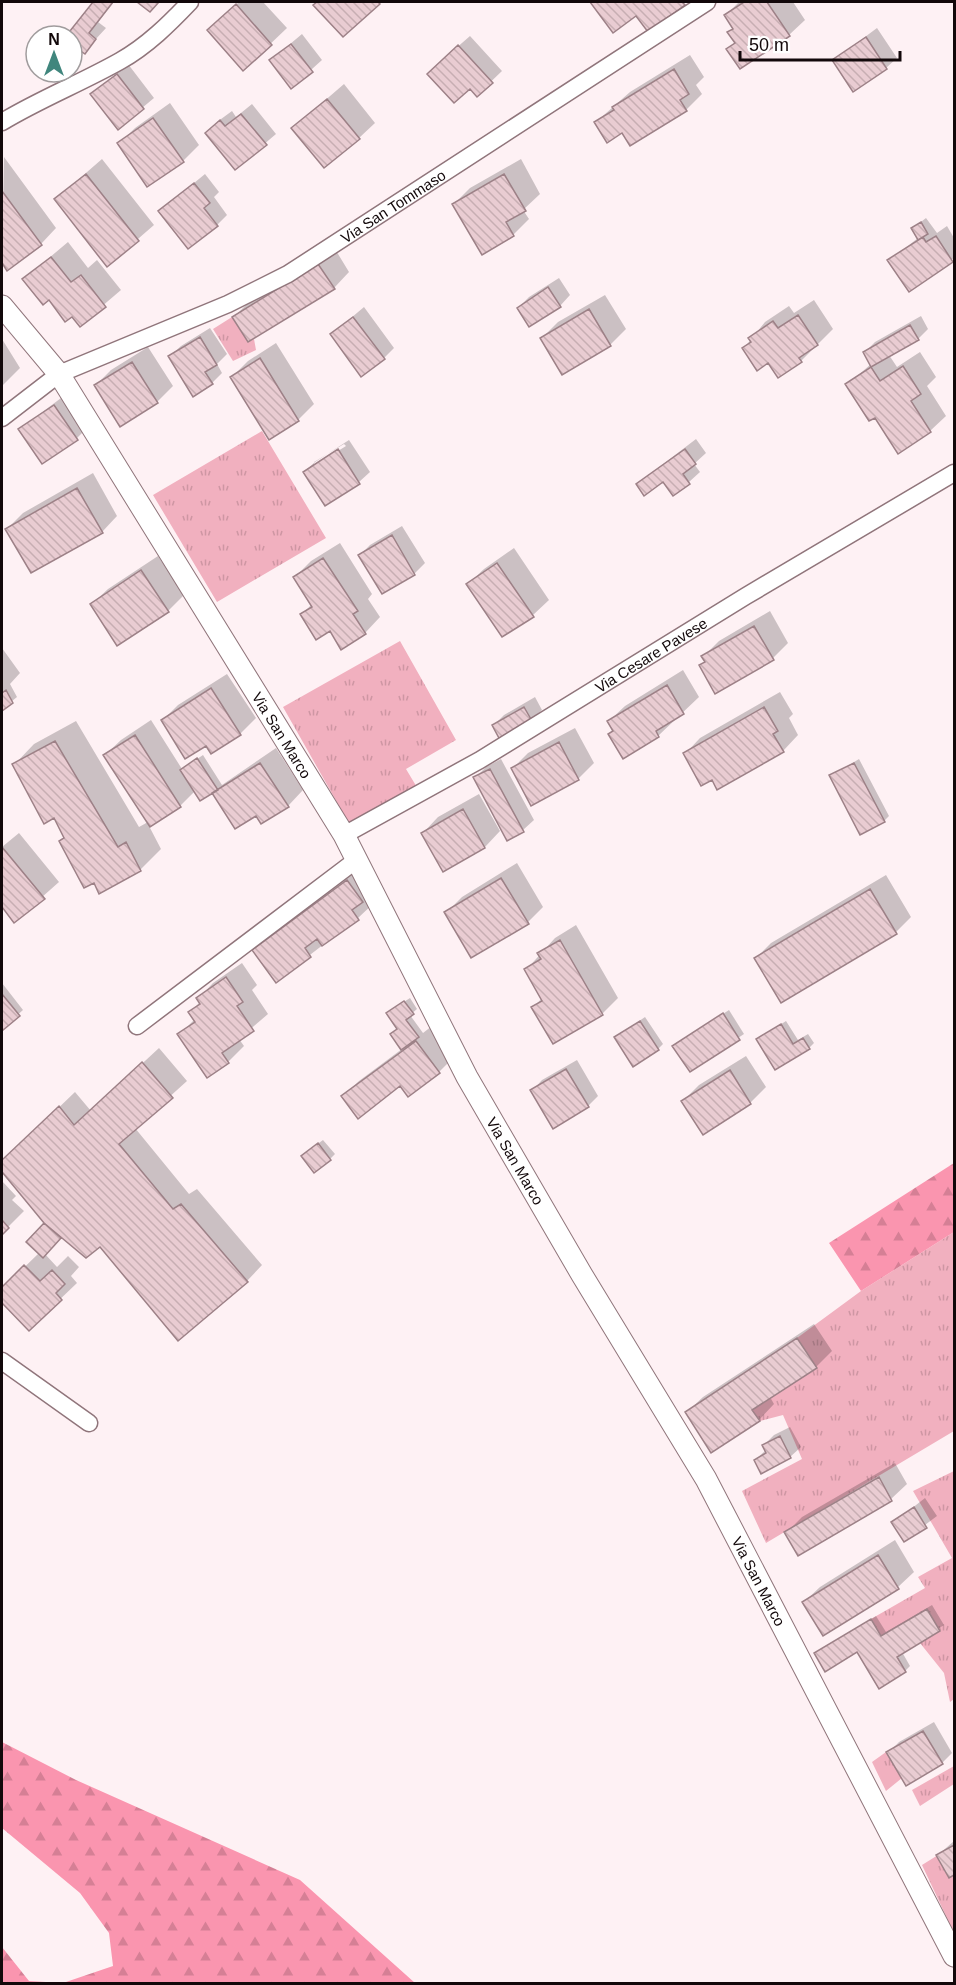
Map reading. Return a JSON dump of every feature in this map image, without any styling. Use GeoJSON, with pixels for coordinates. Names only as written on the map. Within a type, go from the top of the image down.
{"type":"FeatureCollection","features":[{"type":"Feature","properties":{"kind":"street"},"geometry":{"type":"LineString","coordinates":[[2,122],[38,100],[122,60],[152,39],[190,2]]}},
{"type":"Feature","properties":{"kind":"street","name":"Via San Tommaso"},"geometry":{"type":"LineString","coordinates":[[2,418],[59,374],[228,304],[288,274],[707,2]]}},
{"type":"Feature","properties":{"kind":"street","name":"Via San Marco"},"geometry":{"type":"LineString","coordinates":[[2,306],[59,374],[344,835],[467,1077],[588,1286],[706,1479],[954,1956]]}},
{"type":"Feature","properties":{"kind":"street","name":"Via Cesare Pavese"},"geometry":{"type":"LineString","coordinates":[[344,835],[480,760],[746,596],[954,473]]}},
{"type":"Feature","properties":{"kind":"street"},"geometry":{"type":"LineString","coordinates":[[137,1026],[356,861]]}},
{"type":"Feature","properties":{"kind":"street"},"geometry":{"type":"LineString","coordinates":[[2,1360],[89,1423]]}},
{"type":"Feature","properties":{"kind":"green space"},"geometry":{"type":"Polygon","coordinates":[[[232,317],[248,342],[254,339],[256,350],[233,361],[213,329],[232,317]]]}},
{"type":"Feature","properties":{"kind":"green space"},"geometry":{"type":"Polygon","coordinates":[[[262,431],[326,538],[217,602],[153,495],[262,431]]]}},
{"type":"Feature","properties":{"kind":"green space"},"geometry":{"type":"Polygon","coordinates":[[[400,641],[456,740],[406,769],[418,789],[351,827],[283,707],[400,641]]]}},
{"type":"Feature","properties":{"kind":"green space"},"geometry":{"type":"Polygon","coordinates":[[[954,1163],[954,1232],[861,1291],[829,1243],[954,1163]]]}},
{"type":"Feature","properties":{"kind":"green space"},"geometry":{"type":"Polygon","coordinates":[[[954,1232],[954,1431],[766,1543],[742,1491],[802,1459],[783,1415],[760,1421],[752,1410],[817,1368],[797,1338],[861,1291],[954,1232]]]}},
{"type":"Feature","properties":{"kind":"green space"},"geometry":{"type":"Polygon","coordinates":[[[954,1471],[954,1699],[950,1702],[944,1673],[920,1643],[940,1631],[927,1609],[881,1636],[871,1619],[925,1588],[918,1577],[952,1558],[913,1491],[954,1471]]]}},
{"type":"Feature","properties":{"kind":"green space"},"geometry":{"type":"Polygon","coordinates":[[[2,1742],[76,1780],[300,1880],[415,1983],[63,1983],[113,1966],[109,1933],[80,1893],[2,1828],[2,1742]]]}},
{"type":"Feature","properties":{"kind":"green space"},"geometry":{"type":"Polygon","coordinates":[[[886,1752],[902,1778],[886,1791],[872,1762],[886,1752]]]}},
{"type":"Feature","properties":{"kind":"green space"},"geometry":{"type":"Polygon","coordinates":[[[954,1766],[954,1784],[920,1806],[912,1790],[954,1766]]]}},
{"type":"Feature","properties":{"kind":"green space"},"geometry":{"type":"Polygon","coordinates":[[[954,1845],[954,1933],[922,1865],[954,1845]]]}},
{"type":"Feature","properties":{"kind":"green space"},"geometry":{"type":"Polygon","coordinates":[[[2,1947],[29,1981],[63,1983],[2,1983],[2,1947]]]}},
{"type":"Feature","properties":{"kind":"building"},"geometry":{"type":"Polygon","coordinates":[[[93,2],[113,2],[89,33],[96,39],[85,54],[84,24],[76,24],[93,2]]]}},
{"type":"Feature","properties":{"kind":"building"},"geometry":{"type":"Polygon","coordinates":[[[137,2],[159,2],[150,12],[137,2]]]}},
{"type":"Feature","properties":{"kind":"building"},"geometry":{"type":"Polygon","coordinates":[[[317,2],[378,2],[380,4],[343,37],[313,5],[317,2]]]}},
{"type":"Feature","properties":{"kind":"building"},"geometry":{"type":"Polygon","coordinates":[[[590,2],[682,2],[685,5],[648,32],[636,16],[613,33],[590,2]]]}},
{"type":"Feature","properties":{"kind":"building"},"geometry":{"type":"Polygon","coordinates":[[[744,2],[767,2],[790,36],[740,69],[726,49],[735,43],[727,32],[733,29],[724,15],[744,2]]]}},
{"type":"Feature","properties":{"kind":"building"},"geometry":{"type":"Polygon","coordinates":[[[236,4],[272,45],[243,71],[207,30],[236,4]]]}},
{"type":"Feature","properties":{"kind":"building"},"geometry":{"type":"Polygon","coordinates":[[[866,37],[887,69],[853,92],[832,60],[866,37]]]}},
{"type":"Feature","properties":{"kind":"building"},"geometry":{"type":"Polygon","coordinates":[[[291,44],[313,72],[291,89],[269,60],[291,44]]]}},
{"type":"Feature","properties":{"kind":"building"},"geometry":{"type":"Polygon","coordinates":[[[458,45],[493,83],[477,97],[470,89],[454,103],[427,74],[458,45]]]}},
{"type":"Feature","properties":{"kind":"building"},"geometry":{"type":"Polygon","coordinates":[[[674,69],[689,94],[680,100],[687,111],[630,146],[622,133],[607,143],[594,122],[614,110],[612,107],[674,69]]]}},
{"type":"Feature","properties":{"kind":"building"},"geometry":{"type":"Polygon","coordinates":[[[117,74],[144,109],[118,130],[90,94],[117,74]]]}},
{"type":"Feature","properties":{"kind":"building"},"geometry":{"type":"Polygon","coordinates":[[[327,99],[360,139],[324,168],[291,128],[327,99]]]}},
{"type":"Feature","properties":{"kind":"building"},"geometry":{"type":"Polygon","coordinates":[[[241,114],[267,145],[235,170],[205,133],[220,120],[225,126],[241,114]]]}},
{"type":"Feature","properties":{"kind":"building"},"geometry":{"type":"Polygon","coordinates":[[[153,118],[184,162],[147,187],[117,143],[153,118]]]}},
{"type":"Feature","properties":{"kind":"building"},"geometry":{"type":"Polygon","coordinates":[[[86,174],[139,241],[107,267],[54,199],[86,174]]]}},
{"type":"Feature","properties":{"kind":"building"},"geometry":{"type":"Polygon","coordinates":[[[504,174],[526,211],[506,222],[514,236],[482,255],[452,204],[504,174]]]}},
{"type":"Feature","properties":{"kind":"building"},"geometry":{"type":"Polygon","coordinates":[[[194,183],[210,203],[204,208],[218,226],[188,249],[158,211],[194,183]]]}},
{"type":"Feature","properties":{"kind":"building"},"geometry":{"type":"Polygon","coordinates":[[[2,191],[42,245],[7,271],[2,263],[2,191]]]}},
{"type":"Feature","properties":{"kind":"building"},"geometry":{"type":"Polygon","coordinates":[[[921,222],[928,234],[918,240],[911,228],[921,222]]]}},
{"type":"Feature","properties":{"kind":"building"},"geometry":{"type":"Polygon","coordinates":[[[936,236],[953,262],[909,292],[887,260],[923,237],[926,242],[936,236]]]}},
{"type":"Feature","properties":{"kind":"building"},"geometry":{"type":"Polygon","coordinates":[[[51,257],[71,282],[81,275],[106,307],[80,327],[72,317],[65,322],[49,300],[43,305],[22,279],[51,257]]]}},
{"type":"Feature","properties":{"kind":"building"},"geometry":{"type":"Polygon","coordinates":[[[318,264],[335,289],[248,342],[232,317],[318,264]]]}},
{"type":"Feature","properties":{"kind":"building"},"geometry":{"type":"Polygon","coordinates":[[[548,287],[561,307],[529,327],[517,308],[548,287]]]}},
{"type":"Feature","properties":{"kind":"building"},"geometry":{"type":"Polygon","coordinates":[[[589,309],[611,346],[562,375],[540,338],[589,309]]]}},
{"type":"Feature","properties":{"kind":"building"},"geometry":{"type":"Polygon","coordinates":[[[798,315],[818,345],[799,358],[802,362],[778,378],[768,363],[757,371],[742,348],[751,342],[748,338],[773,321],[778,328],[798,315]]]}},
{"type":"Feature","properties":{"kind":"building"},"geometry":{"type":"Polygon","coordinates":[[[353,317],[385,359],[361,377],[330,334],[353,317]]]}},
{"type":"Feature","properties":{"kind":"building"},"geometry":{"type":"Polygon","coordinates":[[[910,325],[919,340],[871,367],[863,352],[910,325]]]}},
{"type":"Feature","properties":{"kind":"building"},"geometry":{"type":"Polygon","coordinates":[[[200,337],[217,365],[205,372],[213,384],[193,397],[168,356],[200,337]]]}},
{"type":"Feature","properties":{"kind":"building"},"geometry":{"type":"Polygon","coordinates":[[[260,358],[299,421],[269,440],[230,377],[260,358]]]}},
{"type":"Feature","properties":{"kind":"building"},"geometry":{"type":"Polygon","coordinates":[[[132,362],[158,403],[120,427],[94,385],[132,362]]]}},
{"type":"Feature","properties":{"kind":"building"},"geometry":{"type":"Polygon","coordinates":[[[903,366],[921,394],[911,401],[931,432],[898,454],[875,418],[869,421],[845,384],[871,367],[880,381],[903,366]]]}},
{"type":"Feature","properties":{"kind":"building"},"geometry":{"type":"Polygon","coordinates":[[[54,405],[78,440],[42,464],[18,429],[54,405]]]}},
{"type":"Feature","properties":{"kind":"building"},"geometry":{"type":"Polygon","coordinates":[[[338,449],[360,484],[325,506],[303,472],[338,449]]]}},
{"type":"Feature","properties":{"kind":"building"},"geometry":{"type":"Polygon","coordinates":[[[685,449],[696,464],[683,474],[690,484],[673,496],[663,482],[644,496],[636,484],[685,449]]]}},
{"type":"Feature","properties":{"kind":"building"},"geometry":{"type":"Polygon","coordinates":[[[77,488],[103,533],[31,573],[5,529],[77,488]]]}},
{"type":"Feature","properties":{"kind":"building"},"geometry":{"type":"Polygon","coordinates":[[[392,535],[415,575],[382,594],[358,555],[392,535]]]}},
{"type":"Feature","properties":{"kind":"building"},"geometry":{"type":"Polygon","coordinates":[[[323,558],[358,611],[353,614],[366,634],[341,650],[330,631],[316,640],[300,614],[312,607],[293,577],[323,558]]]}},
{"type":"Feature","properties":{"kind":"building"},"geometry":{"type":"Polygon","coordinates":[[[497,563],[534,617],[502,637],[466,584],[497,563]]]}},
{"type":"Feature","properties":{"kind":"building"},"geometry":{"type":"Polygon","coordinates":[[[141,570],[169,612],[117,646],[90,604],[141,570]]]}},
{"type":"Feature","properties":{"kind":"building"},"geometry":{"type":"Polygon","coordinates":[[[754,626],[774,660],[715,694],[699,665],[705,662],[701,656],[754,626]]]}},
{"type":"Feature","properties":{"kind":"building"},"geometry":{"type":"Polygon","coordinates":[[[667,685],[684,714],[656,731],[659,737],[623,759],[608,734],[613,731],[607,721],[667,685]]]}},
{"type":"Feature","properties":{"kind":"building"},"geometry":{"type":"Polygon","coordinates":[[[211,688],[241,735],[211,754],[206,746],[185,759],[161,720],[211,688]]]}},
{"type":"Feature","properties":{"kind":"building"},"geometry":{"type":"Polygon","coordinates":[[[6,690],[13,703],[2,711],[2,693],[6,690]]]}},
{"type":"Feature","properties":{"kind":"building"},"geometry":{"type":"Polygon","coordinates":[[[524,707],[532,721],[500,740],[492,725],[524,707]]]}},
{"type":"Feature","properties":{"kind":"building"},"geometry":{"type":"Polygon","coordinates":[[[764,707],[778,731],[773,734],[784,752],[717,790],[712,780],[701,786],[683,753],[764,707]]]}},
{"type":"Feature","properties":{"kind":"building"},"geometry":{"type":"Polygon","coordinates":[[[135,735],[181,807],[150,827],[103,755],[135,735]]]}},
{"type":"Feature","properties":{"kind":"building"},"geometry":{"type":"Polygon","coordinates":[[[55,741],[118,847],[126,842],[141,871],[99,894],[94,883],[84,888],[59,841],[64,838],[54,818],[44,824],[12,764],[55,741]]]}},
{"type":"Feature","properties":{"kind":"building"},"geometry":{"type":"Polygon","coordinates":[[[559,742],[579,780],[531,806],[511,768],[559,742]]]}},
{"type":"Feature","properties":{"kind":"building"},"geometry":{"type":"Polygon","coordinates":[[[197,758],[218,790],[200,801],[180,770],[197,758]]]}},
{"type":"Feature","properties":{"kind":"building"},"geometry":{"type":"Polygon","coordinates":[[[260,763],[289,807],[261,824],[256,816],[235,829],[212,793],[260,763]]]}},
{"type":"Feature","properties":{"kind":"building"},"geometry":{"type":"Polygon","coordinates":[[[854,763],[885,822],[860,835],[829,775],[854,763]]]}},
{"type":"Feature","properties":{"kind":"building"},"geometry":{"type":"Polygon","coordinates":[[[490,769],[524,832],[507,841],[473,777],[490,769]]]}},
{"type":"Feature","properties":{"kind":"building"},"geometry":{"type":"Polygon","coordinates":[[[463,809],[485,848],[443,872],[421,833],[463,809]]]}},
{"type":"Feature","properties":{"kind":"building"},"geometry":{"type":"Polygon","coordinates":[[[2,847],[45,899],[14,923],[2,907],[2,847]]]}},
{"type":"Feature","properties":{"kind":"building"},"geometry":{"type":"Polygon","coordinates":[[[501,878],[529,924],[471,958],[444,912],[501,878]]]}},
{"type":"Feature","properties":{"kind":"building"},"geometry":{"type":"Polygon","coordinates":[[[347,880],[363,902],[352,910],[359,920],[322,946],[317,939],[305,948],[311,957],[276,983],[252,950],[347,880]]]}},
{"type":"Feature","properties":{"kind":"building"},"geometry":{"type":"Polygon","coordinates":[[[870,889],[897,934],[781,1003],[754,958],[870,889]]]}},
{"type":"Feature","properties":{"kind":"building"},"geometry":{"type":"Polygon","coordinates":[[[560,940],[603,1015],[553,1044],[531,1007],[542,1001],[524,969],[541,959],[537,953],[560,940]]]}},
{"type":"Feature","properties":{"kind":"building"},"geometry":{"type":"Polygon","coordinates":[[[226,977],[243,1002],[237,1006],[254,1031],[222,1053],[229,1063],[207,1078],[177,1034],[195,1022],[188,1012],[200,1004],[196,998],[226,977]]]}},
{"type":"Feature","properties":{"kind":"building"},"geometry":{"type":"Polygon","coordinates":[[[2,994],[20,1016],[2,1031],[2,994]]]}},
{"type":"Feature","properties":{"kind":"building"},"geometry":{"type":"Polygon","coordinates":[[[404,1001],[414,1014],[406,1020],[419,1037],[401,1050],[390,1034],[397,1029],[386,1013],[404,1001]]]}},
{"type":"Feature","properties":{"kind":"building"},"geometry":{"type":"Polygon","coordinates":[[[723,1013],[740,1040],[690,1072],[672,1046],[723,1013]]]}},
{"type":"Feature","properties":{"kind":"building"},"geometry":{"type":"Polygon","coordinates":[[[640,1021],[659,1050],[633,1067],[614,1037],[640,1021]]]}},
{"type":"Feature","properties":{"kind":"building"},"geometry":{"type":"Polygon","coordinates":[[[781,1024],[793,1044],[803,1038],[810,1049],[775,1070],[756,1039],[781,1024]]]}},
{"type":"Feature","properties":{"kind":"building"},"geometry":{"type":"Polygon","coordinates":[[[416,1041],[440,1073],[408,1097],[400,1086],[358,1119],[341,1096],[416,1041]]]}},
{"type":"Feature","properties":{"kind":"building"},"geometry":{"type":"Polygon","coordinates":[[[142,1062],[173,1098],[119,1144],[173,1209],[181,1204],[248,1282],[178,1341],[100,1247],[86,1258],[44,1223],[2,1172],[2,1160],[59,1106],[74,1125],[142,1062]]]}},
{"type":"Feature","properties":{"kind":"building"},"geometry":{"type":"Polygon","coordinates":[[[566,1069],[589,1107],[553,1129],[530,1090],[566,1069]]]}},
{"type":"Feature","properties":{"kind":"building"},"geometry":{"type":"Polygon","coordinates":[[[730,1070],[751,1104],[703,1135],[681,1101],[730,1070]]]}},
{"type":"Feature","properties":{"kind":"building"},"geometry":{"type":"Polygon","coordinates":[[[318,1143],[331,1160],[314,1173],[301,1156],[318,1143]]]}},
{"type":"Feature","properties":{"kind":"building"},"geometry":{"type":"Polygon","coordinates":[[[2,1220],[9,1228],[2,1235],[2,1220]]]}},
{"type":"Feature","properties":{"kind":"building"},"geometry":{"type":"Polygon","coordinates":[[[44,1223],[61,1238],[43,1258],[26,1242],[44,1223]]]}},
{"type":"Feature","properties":{"kind":"building"},"geometry":{"type":"Polygon","coordinates":[[[24,1265],[40,1281],[52,1270],[65,1284],[56,1293],[62,1300],[29,1331],[2,1303],[2,1287],[24,1265]]]}},
{"type":"Feature","properties":{"kind":"building"},"geometry":{"type":"Polygon","coordinates":[[[797,1338],[817,1368],[752,1410],[760,1421],[711,1453],[685,1412],[797,1338]]]}},
{"type":"Feature","properties":{"kind":"building"},"geometry":{"type":"Polygon","coordinates":[[[780,1436],[791,1458],[761,1474],[754,1460],[766,1453],[762,1445],[780,1436]]]}},
{"type":"Feature","properties":{"kind":"building"},"geometry":{"type":"Polygon","coordinates":[[[879,1477],[892,1501],[798,1556],[784,1532],[879,1477]]]}},
{"type":"Feature","properties":{"kind":"building"},"geometry":{"type":"Polygon","coordinates":[[[914,1507],[927,1528],[904,1542],[891,1522],[914,1507]]]}},
{"type":"Feature","properties":{"kind":"building"},"geometry":{"type":"Polygon","coordinates":[[[878,1555],[899,1589],[823,1636],[802,1602],[878,1555]]]}},
{"type":"Feature","properties":{"kind":"building"},"geometry":{"type":"Polygon","coordinates":[[[927,1609],[940,1631],[897,1657],[906,1672],[879,1689],[857,1652],[825,1672],[814,1653],[871,1619],[881,1636],[927,1609]]]}},
{"type":"Feature","properties":{"kind":"building"},"geometry":{"type":"Polygon","coordinates":[[[923,1731],[943,1764],[906,1786],[886,1752],[923,1731]]]}},
{"type":"Feature","properties":{"kind":"building"},"geometry":{"type":"Polygon","coordinates":[[[954,1845],[954,1875],[949,1878],[936,1855],[954,1845]]]}}]}
